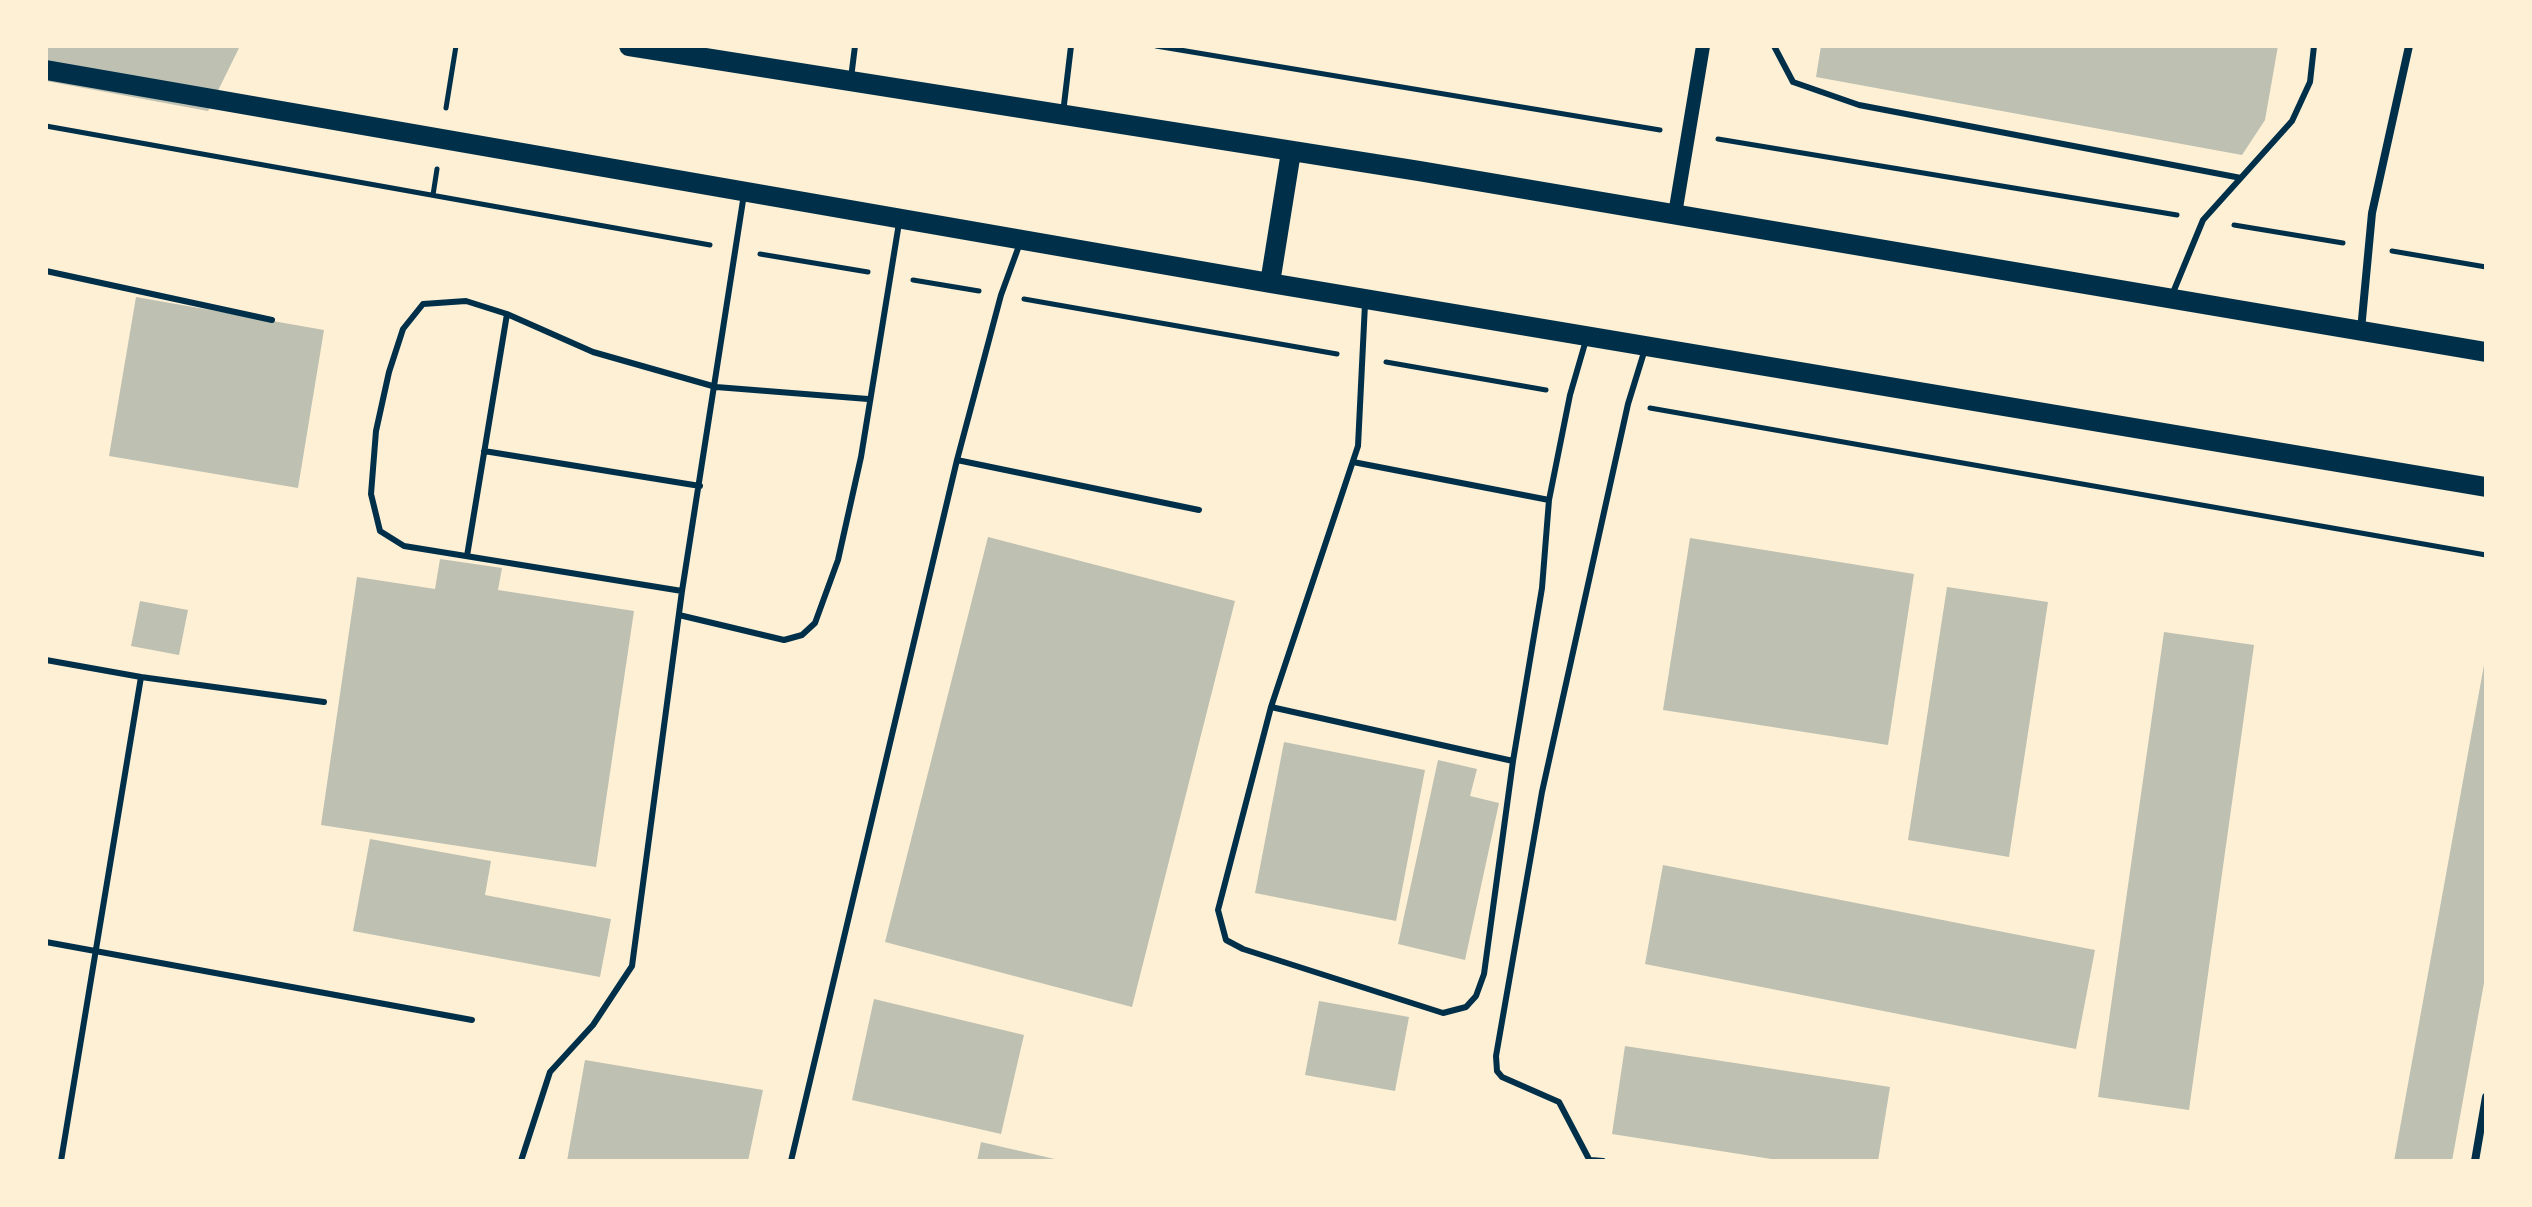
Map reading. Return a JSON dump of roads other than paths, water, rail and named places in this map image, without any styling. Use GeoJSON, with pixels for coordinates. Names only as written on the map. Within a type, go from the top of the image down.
{"type":"FeatureCollection","features":[{"type":"Feature","properties":{"kind":"main road"},"geometry":{"type":"LineString","coordinates":[[629,46],[1675,214],[2486,352]]}},
{"type":"Feature","properties":{"kind":"main road"},"geometry":{"type":"LineString","coordinates":[[46,70],[1270,283],[2486,487]]}},
{"type":"Feature","properties":{"kind":"main road"},"geometry":{"type":"LineString","coordinates":[[1270,283],[1291,152]]}},
{"type":"Feature","properties":{"kind":"street"},"geometry":{"type":"LineString","coordinates":[[1675,214],[1703,46]]}},
{"type":"Feature","properties":{"kind":"street"},"geometry":{"type":"LineString","coordinates":[[2361,330],[2372,213],[2409,46]]}},
{"type":"Feature","properties":{"kind":"street"},"geometry":{"type":"LineString","coordinates":[[2475,1161],[2486,1097]]}},
{"type":"Feature","properties":{"kind":"lane"},"geometry":{"type":"LineString","coordinates":[[850,82],[855,46]]}},
{"type":"Feature","properties":{"kind":"lane"},"geometry":{"type":"LineString","coordinates":[[1063,116],[1071,46]]}},
{"type":"Feature","properties":{"kind":"lane"},"geometry":{"type":"LineString","coordinates":[[1774,46],[1793,82],[1859,105],[2241,178]]}},
{"type":"Feature","properties":{"kind":"lane"},"geometry":{"type":"LineString","coordinates":[[2170,299],[2203,220],[2292,121],[2310,82],[2314,46]]}},
{"type":"Feature","properties":{"kind":"lane"},"geometry":{"type":"LineString","coordinates":[[521,1161],[550,1072],[593,1025],[632,966],[682,591],[744,193]]}},
{"type":"Feature","properties":{"kind":"lane"},"geometry":{"type":"LineString","coordinates":[[679,615],[784,640],[802,635],[815,623],[838,560],[861,457],[888,275],[900,219]]}},
{"type":"Feature","properties":{"kind":"lane"},"geometry":{"type":"LineString","coordinates":[[791,1161],[957,460],[1001,295],[1021,240]]}},
{"type":"Feature","properties":{"kind":"lane"},"geometry":{"type":"LineString","coordinates":[[46,271],[272,320]]}},
{"type":"Feature","properties":{"kind":"lane"},"geometry":{"type":"LineString","coordinates":[[1365,299],[1358,446],[1271,707],[1218,910],[1226,940],[1243,949],[1443,1013],[1466,1007],[1476,996],[1484,974],[1513,761],[1542,588],[1549,500],[1570,395],[1587,336]]}},
{"type":"Feature","properties":{"kind":"lane"},"geometry":{"type":"LineString","coordinates":[[682,591],[404,546],[380,531],[371,494],[376,431],[389,372],[403,329],[423,304],[466,301],[507,314],[593,352],[716,387],[868,399]]}},
{"type":"Feature","properties":{"kind":"lane"},"geometry":{"type":"LineString","coordinates":[[467,556],[507,314]]}},
{"type":"Feature","properties":{"kind":"lane"},"geometry":{"type":"LineString","coordinates":[[1603,1161],[1590,1160],[1559,1102],[1502,1077],[1497,1071],[1496,1056],[1542,792],[1628,404],[1646,346]]}},
{"type":"Feature","properties":{"kind":"lane"},"geometry":{"type":"LineString","coordinates":[[484,451],[700,486]]}},
{"type":"Feature","properties":{"kind":"lane"},"geometry":{"type":"LineString","coordinates":[[957,460],[1199,510]]}},
{"type":"Feature","properties":{"kind":"lane"},"geometry":{"type":"LineString","coordinates":[[1353,462],[1549,500]]}},
{"type":"Feature","properties":{"kind":"lane"},"geometry":{"type":"LineString","coordinates":[[46,660],[141,677],[324,702]]}},
{"type":"Feature","properties":{"kind":"lane"},"geometry":{"type":"LineString","coordinates":[[61,1161],[141,677]]}},
{"type":"Feature","properties":{"kind":"lane"},"geometry":{"type":"LineString","coordinates":[[1271,707],[1513,761]]}},
{"type":"Feature","properties":{"kind":"lane"},"geometry":{"type":"LineString","coordinates":[[46,942],[472,1020]]}}]}
